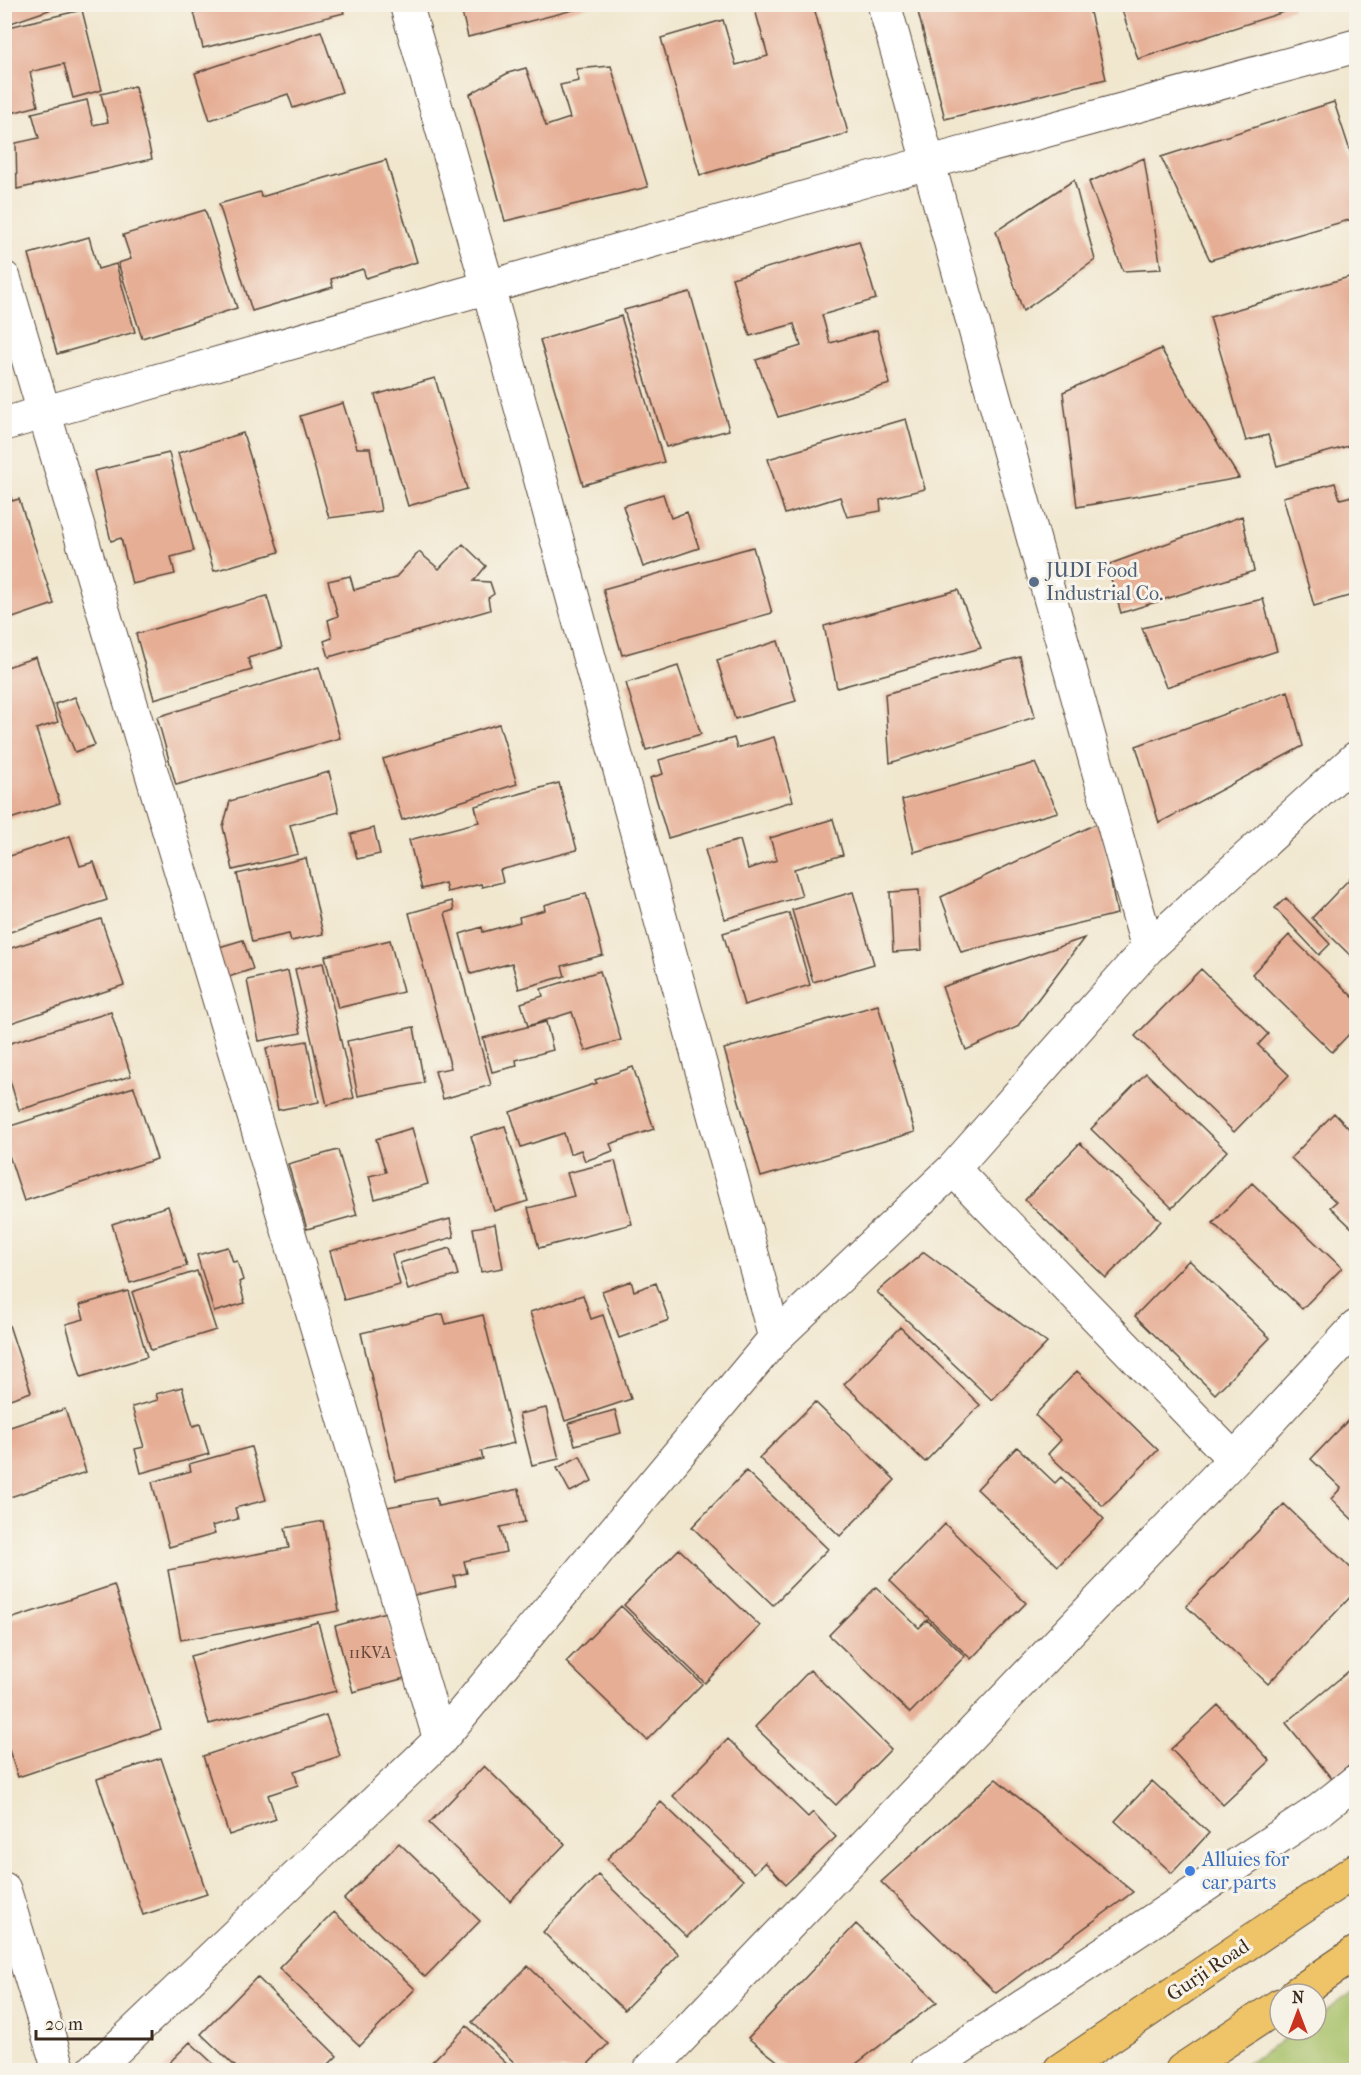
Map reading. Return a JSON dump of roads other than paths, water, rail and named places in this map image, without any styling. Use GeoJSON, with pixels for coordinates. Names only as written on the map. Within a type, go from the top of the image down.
{"type":"FeatureCollection","features":[{"type":"Feature","properties":{"kind":"highway","name":"Gurji Road"},"geometry":{"type":"LineString","coordinates":[[1060,2070],[1356,1870]]}},
{"type":"Feature","properties":{"kind":"highway"},"geometry":{"type":"LineString","coordinates":[[1314,1982],[1356,1953]]}},
{"type":"Feature","properties":{"kind":"highway"},"geometry":{"type":"LineString","coordinates":[[1182,2070],[1268,2013]]}},
{"type":"Feature","properties":{"kind":"street"},"geometry":{"type":"LineString","coordinates":[[406,4],[488,287],[775,1338]]}},
{"type":"Feature","properties":{"kind":"street"},"geometry":{"type":"LineString","coordinates":[[884,4],[1148,948]]}},
{"type":"Feature","properties":{"kind":"street"},"geometry":{"type":"LineString","coordinates":[[4,424],[927,163],[1356,46]]}},
{"type":"Feature","properties":{"kind":"street"},"geometry":{"type":"LineString","coordinates":[[4,278],[440,1740]]}},
{"type":"Feature","properties":{"kind":"street"},"geometry":{"type":"LineString","coordinates":[[94,2070],[440,1740],[775,1338],[953,1170],[1148,948],[1356,758]]}},
{"type":"Feature","properties":{"kind":"street"},"geometry":{"type":"LineString","coordinates":[[953,1170],[1234,1459]]}},
{"type":"Feature","properties":{"kind":"street"},"geometry":{"type":"LineString","coordinates":[[650,2070],[1234,1459],[1356,1327]]}},
{"type":"Feature","properties":{"kind":"street"},"geometry":{"type":"LineString","coordinates":[[927,2070],[1321,1809],[1356,1781]]}},
{"type":"Feature","properties":{"kind":"street"},"geometry":{"type":"LineString","coordinates":[[4,1889],[60,2070]]}},
{"type":"Feature","properties":{"kind":"place","name":"JUDI Food Industrial Co."},"geometry":{"type":"Point","coordinates":[1034,582]}},
{"type":"Feature","properties":{"kind":"place","name":"Alluies for car parts"},"geometry":{"type":"Point","coordinates":[1190,1871]}}]}
